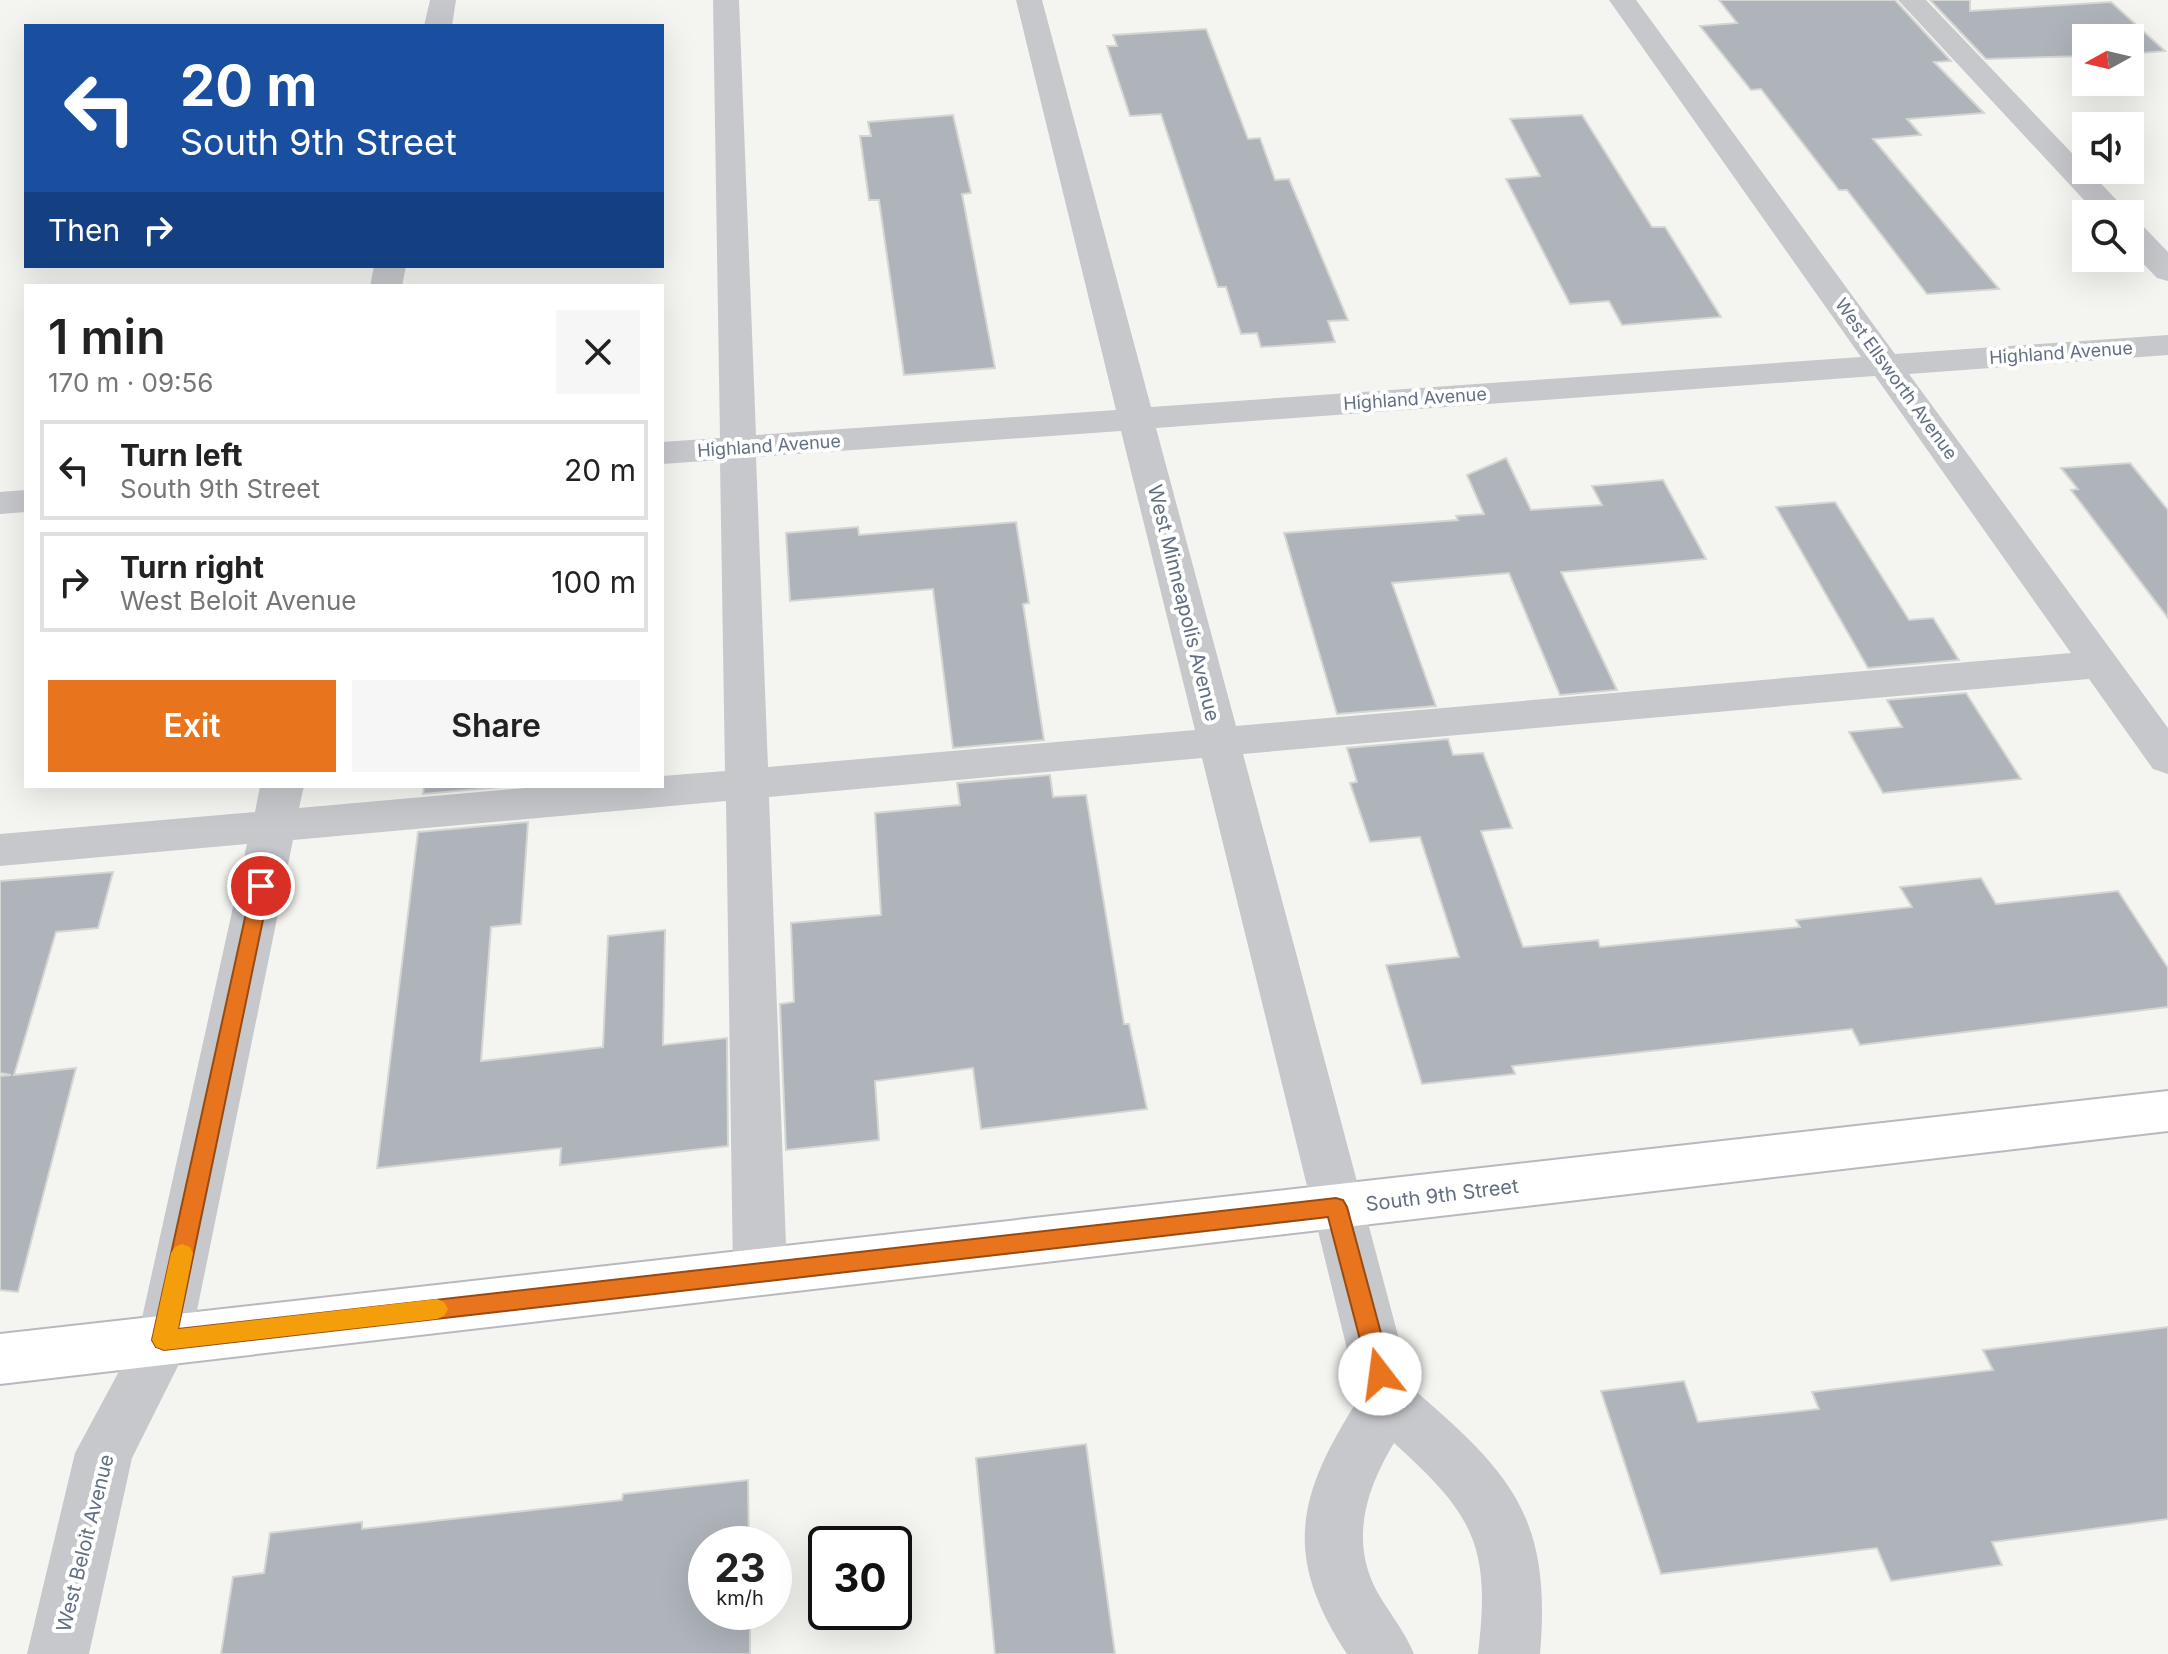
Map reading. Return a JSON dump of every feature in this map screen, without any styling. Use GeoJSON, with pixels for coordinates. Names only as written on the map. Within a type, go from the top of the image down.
{"type":"FeatureCollection","features":[{"type":"Feature","properties":{"kind":"main road","name":"South 9th Street"},"geometry":{"type":"LineString","coordinates":[[0,1359],[2168,1111]]}},
{"type":"Feature","properties":{"kind":"street"},"geometry":{"type":"LineString","coordinates":[[438,24],[443,0]]}},
{"type":"Feature","properties":{"kind":"street"},"geometry":{"type":"LineString","coordinates":[[726,0],[760,1272]]}},
{"type":"Feature","properties":{"kind":"street","name":"West Minneapolis Avenue"},"geometry":{"type":"LineString","coordinates":[[1029,0],[1388,1402]]}},
{"type":"Feature","properties":{"kind":"street","name":"West Ellsworth Avenue"},"geometry":{"type":"LineString","coordinates":[[1622,0],[2168,759]]}},
{"type":"Feature","properties":{"kind":"street"},"geometry":{"type":"LineString","coordinates":[[1911,0],[2101,200]]}},
{"type":"Feature","properties":{"kind":"street"},"geometry":{"type":"LineString","coordinates":[[2144,246],[2168,271]]}},
{"type":"Feature","properties":{"kind":"street","name":"Highland Avenue"},"geometry":{"type":"LineString","coordinates":[[664,453],[2168,345]]}},
{"type":"Feature","properties":{"kind":"street"},"geometry":{"type":"LineString","coordinates":[[0,503],[24,501]]}},
{"type":"Feature","properties":{"kind":"street"},"geometry":{"type":"LineString","coordinates":[[664,788],[748,784],[2100,664]]}},
{"type":"Feature","properties":{"kind":"street"},"geometry":{"type":"LineString","coordinates":[[0,850],[278,806],[663,788]]}},
{"type":"Feature","properties":{"kind":"street","name":"West Beloit Avenue"},"geometry":{"type":"LineString","coordinates":[[58,1654],[104,1453],[164,1340],[278,806]]}},
{"type":"Feature","properties":{"kind":"street"},"geometry":{"type":"LineString","coordinates":[[1383,1654],[1360,1624],[1337,1575],[1330,1516],[1349,1462],[1388,1402],[1450,1456],[1494,1510],[1513,1559],[1515,1617],[1509,1654]]}},
{"type":"Feature","properties":{"kind":"building"},"geometry":{"type":"Polygon","coordinates":[[[1719,0],[1895,0],[1951,61],[1934,62],[1984,113],[1907,119],[1921,135],[1873,139],[1999,289],[1927,294],[1847,190],[1839,190],[1761,89],[1751,90],[1700,26],[1737,23],[1719,0]]]}},
{"type":"Feature","properties":{"kind":"building"},"geometry":{"type":"Polygon","coordinates":[[[1930,0],[1970,0],[1970,11],[2111,2],[2135,24],[2072,24],[2072,56],[1986,59],[1930,0]]]}},
{"type":"Feature","properties":{"kind":"building"},"geometry":{"type":"Polygon","coordinates":[[[1206,29],[1248,139],[1260,138],[1275,180],[1289,179],[1348,320],[1328,321],[1335,342],[1261,347],[1257,333],[1241,334],[1226,287],[1218,287],[1161,114],[1130,116],[1107,46],[1117,46],[1113,35],[1206,29]]]}},
{"type":"Feature","properties":{"kind":"building"},"geometry":{"type":"Polygon","coordinates":[[[2144,32],[2165,51],[2144,53],[2144,32]]]}},
{"type":"Feature","properties":{"kind":"building"},"geometry":{"type":"Polygon","coordinates":[[[953,115],[971,193],[962,194],[995,368],[904,375],[879,200],[869,200],[860,136],[871,136],[868,122],[953,115]]]}},
{"type":"Feature","properties":{"kind":"building"},"geometry":{"type":"Polygon","coordinates":[[[1582,115],[1652,227],[1665,227],[1721,317],[1622,325],[1609,301],[1570,304],[1506,179],[1540,176],[1510,119],[1582,115]]]}},
{"type":"Feature","properties":{"kind":"building"},"geometry":{"type":"Polygon","coordinates":[[[1506,458],[1531,510],[1602,505],[1592,486],[1663,480],[1706,559],[1561,572],[1617,690],[1560,695],[1509,573],[1392,583],[1436,706],[1337,714],[1284,533],[1458,520],[1456,516],[1484,514],[1467,475],[1506,458]]]}},
{"type":"Feature","properties":{"kind":"building"},"geometry":{"type":"Polygon","coordinates":[[[2130,463],[2168,510],[2168,618],[2071,490],[2078,489],[2061,468],[2130,463]]]}},
{"type":"Feature","properties":{"kind":"building"},"geometry":{"type":"Polygon","coordinates":[[[1835,502],[1909,620],[1933,618],[1959,660],[1868,668],[1776,507],[1835,502]]]}},
{"type":"Feature","properties":{"kind":"building"},"geometry":{"type":"Polygon","coordinates":[[[1016,522],[1029,603],[1023,604],[1044,740],[953,748],[933,589],[790,601],[786,533],[858,527],[859,535],[1016,522]]]}},
{"type":"Feature","properties":{"kind":"building"},"geometry":{"type":"Polygon","coordinates":[[[1966,693],[2021,779],[1883,793],[1849,732],[1902,727],[1887,700],[1966,693]]]}},
{"type":"Feature","properties":{"kind":"building"},"geometry":{"type":"Polygon","coordinates":[[[1448,739],[1453,755],[1483,753],[1512,828],[1481,831],[1523,947],[1598,940],[1600,947],[1800,927],[1796,920],[1912,907],[1900,887],[1981,878],[1996,904],[2118,891],[2168,968],[2168,1007],[1860,1045],[1852,1029],[1512,1066],[1515,1074],[1422,1084],[1386,965],[1459,957],[1420,837],[1370,842],[1350,783],[1357,782],[1347,748],[1448,739]]]}},
{"type":"Feature","properties":{"kind":"building"},"geometry":{"type":"Polygon","coordinates":[[[1050,775],[1053,797],[1086,795],[1124,1024],[1129,1024],[1147,1109],[981,1129],[973,1068],[875,1081],[879,1140],[786,1150],[780,1004],[794,1002],[791,923],[881,915],[875,813],[960,805],[957,783],[1050,775]]]}},
{"type":"Feature","properties":{"kind":"building"},"geometry":{"type":"Polygon","coordinates":[[[424,788],[491,788],[423,794],[424,788]]]}},
{"type":"Feature","properties":{"kind":"building"},"geometry":{"type":"Polygon","coordinates":[[[528,822],[521,924],[491,927],[481,1061],[603,1047],[608,936],[665,930],[663,1045],[727,1038],[728,1146],[560,1165],[561,1148],[377,1168],[418,832],[528,822]]]}},
{"type":"Feature","properties":{"kind":"building"},"geometry":{"type":"Polygon","coordinates":[[[113,872],[98,928],[56,932],[14,1075],[76,1068],[18,1292],[0,1290],[0,1076],[11,1075],[0,1073],[0,881],[113,872]]]}},
{"type":"Feature","properties":{"kind":"building"},"geometry":{"type":"Polygon","coordinates":[[[2168,1327],[2168,1519],[1992,1542],[2002,1565],[1891,1581],[1877,1548],[1661,1574],[1601,1391],[1684,1381],[1698,1422],[1819,1409],[1812,1392],[1993,1370],[1983,1350],[2168,1327]]]}},
{"type":"Feature","properties":{"kind":"building"},"geometry":{"type":"Polygon","coordinates":[[[1086,1444],[1115,1654],[995,1654],[976,1458],[1086,1444]]]}},
{"type":"Feature","properties":{"kind":"building"},"geometry":{"type":"Polygon","coordinates":[[[748,1480],[749,1526],[688,1526],[688,1630],[750,1630],[750,1654],[221,1654],[233,1577],[264,1573],[270,1533],[362,1522],[362,1529],[622,1500],[623,1494],[748,1480]]]}},
{"type":"Feature","properties":{"kind":"slow traffic"},"geometry":{"type":"LineString","coordinates":[[182,1253],[164,1340],[437,1309]]}},
{"type":"Feature","properties":{"kind":"route"},"geometry":{"type":"LineString","coordinates":[[261,886],[164,1340],[1336,1207],[1380,1374]]}}]}
